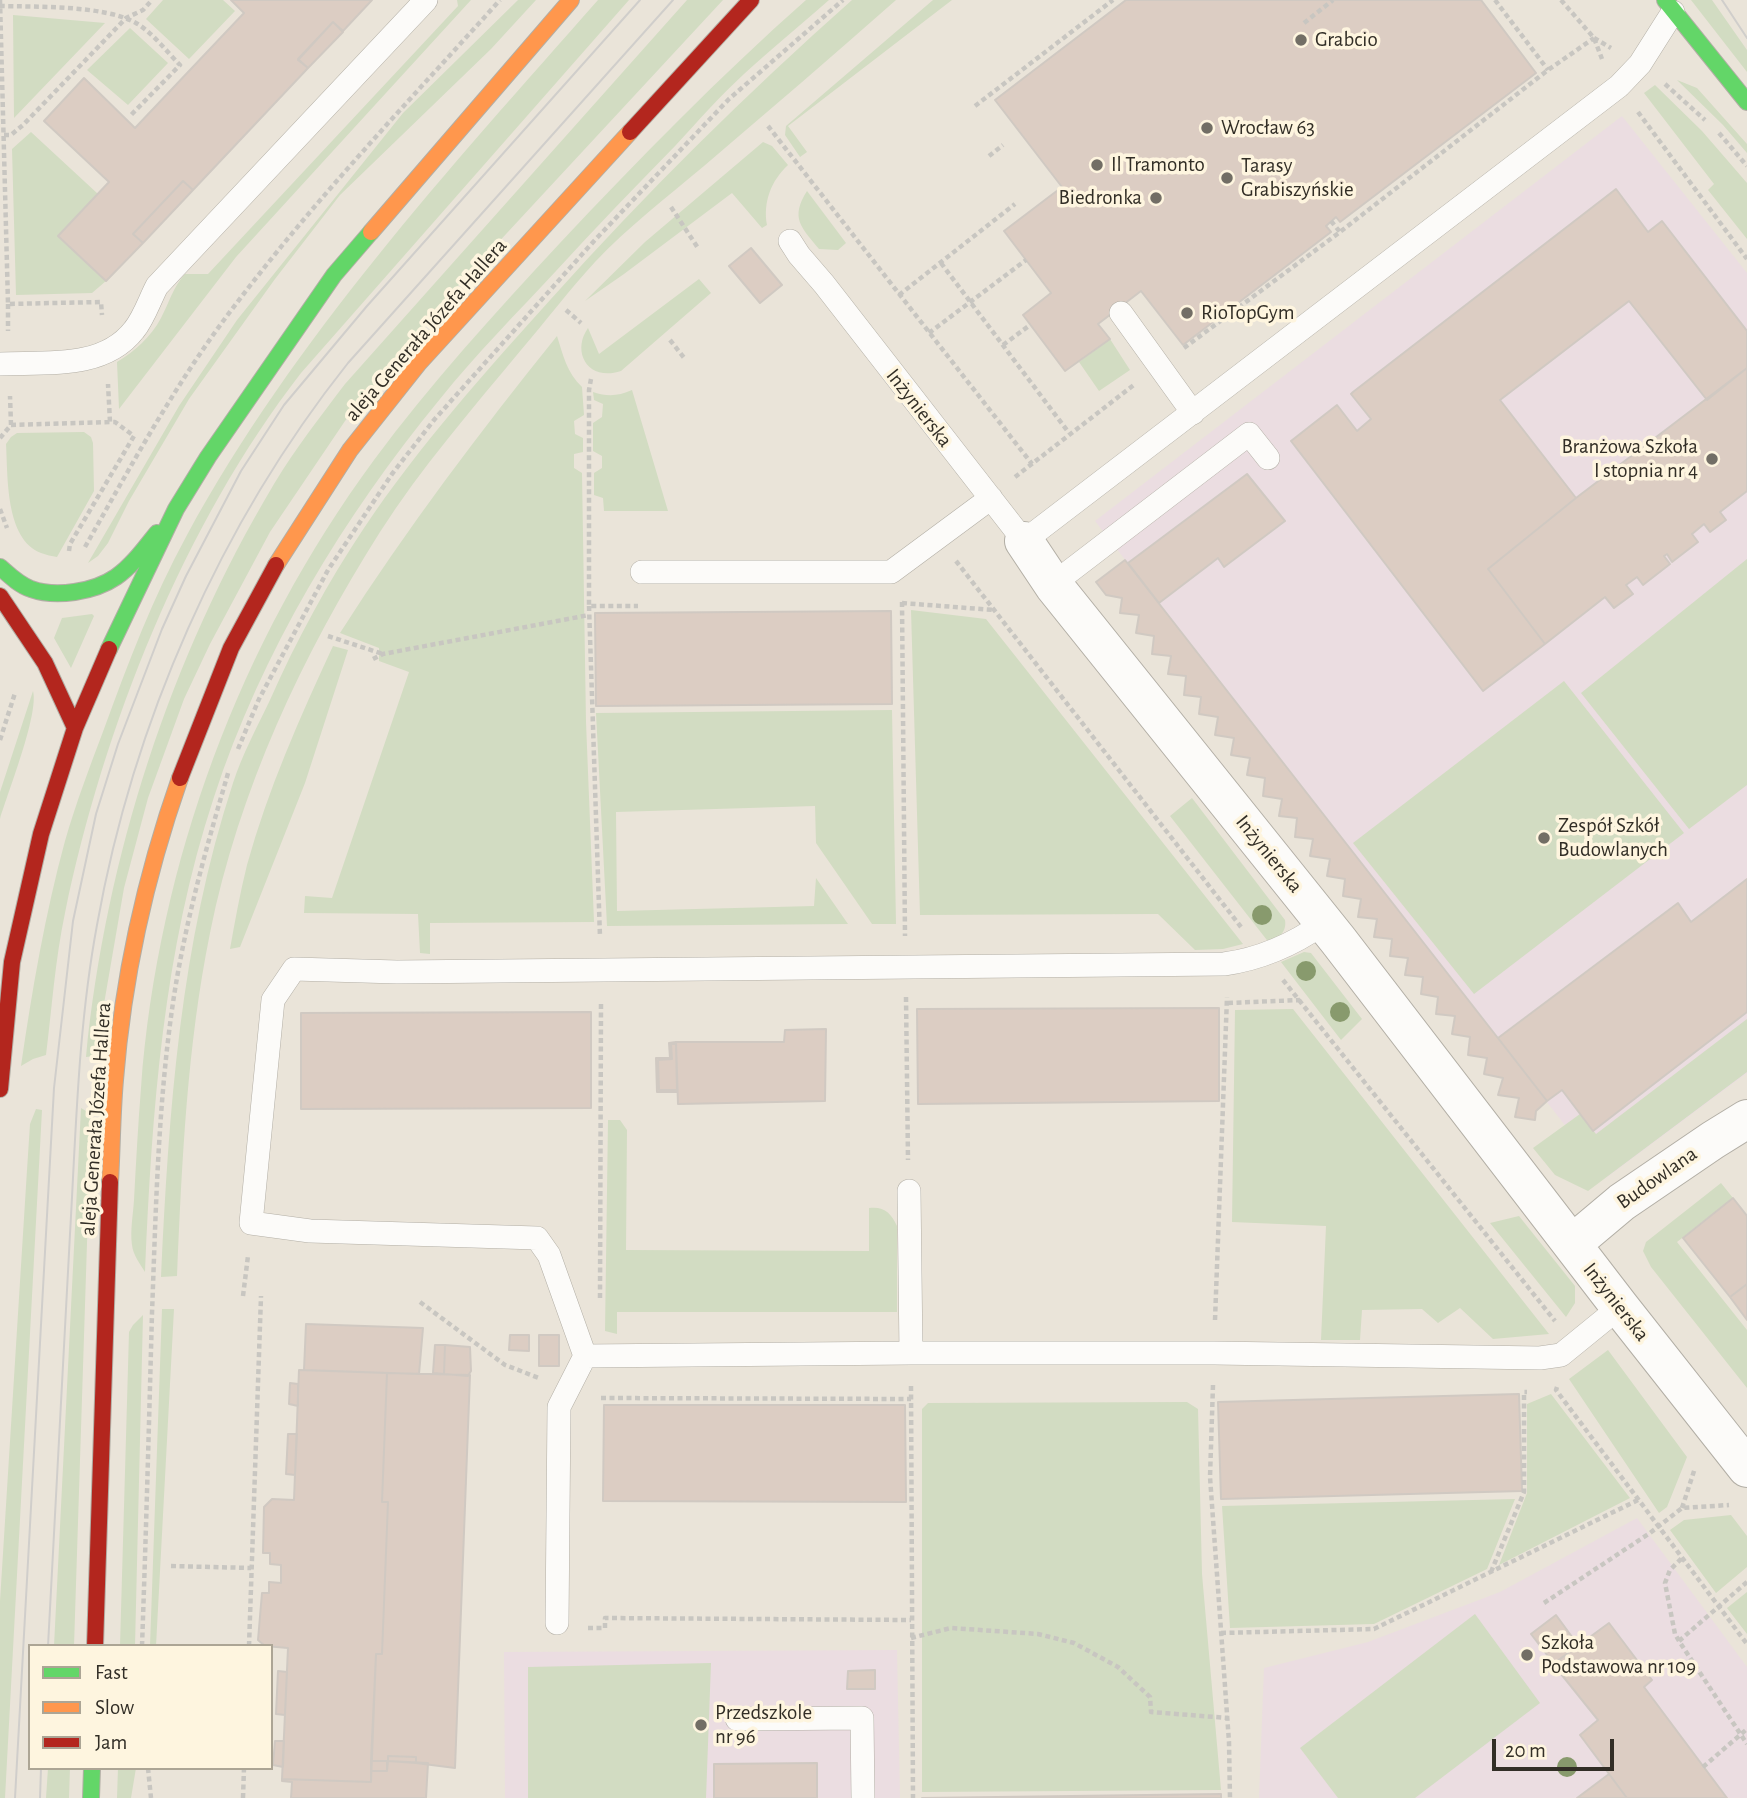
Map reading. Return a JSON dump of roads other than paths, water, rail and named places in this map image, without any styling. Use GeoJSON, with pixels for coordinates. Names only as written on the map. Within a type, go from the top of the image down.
{"type":"FeatureCollection","features":[{"type":"Feature","properties":{"kind":"main road"},"geometry":{"type":"LineString","coordinates":[[0,1089],[12,962],[41,834],[75,728],[126,610],[176,509],[208,457],[334,275],[571,0]]}},
{"type":"Feature","properties":{"kind":"main road","name":"aleja Generała Józefa Hallera"},"geometry":{"type":"LineString","coordinates":[[95,1644],[105,1291],[116,1079],[125,998],[140,917],[161,832],[186,761],[237,637],[284,549],[350,450],[419,363],[751,0]]}},
{"type":"Feature","properties":{"kind":"main road"},"geometry":{"type":"LineString","coordinates":[[1669,6],[1747,102]]}},
{"type":"Feature","properties":{"kind":"main road"},"geometry":{"type":"LineString","coordinates":[[0,567],[26,587],[42,592],[74,592],[100,588],[128,568],[176,509]]}},
{"type":"Feature","properties":{"kind":"main road"},"geometry":{"type":"LineString","coordinates":[[0,596],[45,663],[75,728]]}},
{"type":"Feature","properties":{"kind":"main road"},"geometry":{"type":"LineString","coordinates":[[91,1798],[92,1770]]}},
{"type":"Feature","properties":{"kind":"street","name":"Inżynierska"},"geometry":{"type":"LineString","coordinates":[[1024,541],[1053,584],[1324,923],[1572,1244],[1620,1307],[1744,1486]]}},
{"type":"Feature","properties":{"kind":"street","name":"Budowlana"},"geometry":{"type":"LineString","coordinates":[[1572,1244],[1622,1202],[1713,1139],[1746,1123]]}},
{"type":"Feature","properties":{"kind":"lane"},"geometry":{"type":"LineString","coordinates":[[0,364],[72,362],[105,352],[121,342],[135,330],[157,286],[426,0]]}},
{"type":"Feature","properties":{"kind":"lane"},"geometry":{"type":"LineString","coordinates":[[1024,541],[1619,86],[1640,64],[1669,6]]}},
{"type":"Feature","properties":{"kind":"lane","name":"Inżynierska"},"geometry":{"type":"LineString","coordinates":[[790,241],[1024,541]]}},
{"type":"Feature","properties":{"kind":"lane"},"geometry":{"type":"LineString","coordinates":[[1121,313],[1193,413]]}},
{"type":"Feature","properties":{"kind":"lane"},"geometry":{"type":"LineString","coordinates":[[1053,584],[1250,435],[1268,458]]}},
{"type":"Feature","properties":{"kind":"lane"},"geometry":{"type":"LineString","coordinates":[[642,572],[891,572],[991,498]]}},
{"type":"Feature","properties":{"kind":"lane"},"geometry":{"type":"LineString","coordinates":[[557,1623],[559,1407],[585,1356],[549,1255],[537,1238],[310,1231],[251,1223],[273,1000],[294,969],[397,972],[1224,964],[1263,955],[1302,938],[1324,923]]}},
{"type":"Feature","properties":{"kind":"lane"},"geometry":{"type":"LineString","coordinates":[[909,1191],[911,1353]]}},
{"type":"Feature","properties":{"kind":"lane"},"geometry":{"type":"LineString","coordinates":[[585,1356],[1239,1353],[1541,1358],[1561,1355],[1620,1307]]}},
{"type":"Feature","properties":{"kind":"lane"},"geometry":{"type":"LineString","coordinates":[[737,1719],[862,1718],[863,1798]]}},
{"type":"Feature","properties":{"kind":"tram line"},"geometry":{"type":"LineString","coordinates":[[15,1798],[54,1088],[73,921],[96,814],[118,744],[162,629],[186,576],[241,471],[284,405],[367,306],[640,0]]}},
{"type":"Feature","properties":{"kind":"tram line"},"geometry":{"type":"LineString","coordinates":[[48,1644],[76,1118],[86,1002],[97,925],[113,849],[133,775],[158,701],[222,558],[260,490],[302,425],[348,363],[673,0]]}},
{"type":"Feature","properties":{"kind":"tram line"},"geometry":{"type":"LineString","coordinates":[[1722,0],[1747,38]]}},
{"type":"Feature","properties":{"kind":"tram line"},"geometry":{"type":"LineString","coordinates":[[40,1798],[41,1770]]}},
{"type":"Feature","properties":{"kind":"place","name":"Grabcio"},"geometry":{"type":"Point","coordinates":[1301,40]}},
{"type":"Feature","properties":{"kind":"place","name":"Wrocław 63"},"geometry":{"type":"Point","coordinates":[1207,128]}},
{"type":"Feature","properties":{"kind":"place","name":"Il Tramonto"},"geometry":{"type":"Point","coordinates":[1097,165]}},
{"type":"Feature","properties":{"kind":"place","name":"Tarasy Grabiszyńskie"},"geometry":{"type":"Point","coordinates":[1227,178]}},
{"type":"Feature","properties":{"kind":"place","name":"Biedronka"},"geometry":{"type":"Point","coordinates":[1156,198]}},
{"type":"Feature","properties":{"kind":"place","name":"RioTopGym"},"geometry":{"type":"Point","coordinates":[1187,313]}},
{"type":"Feature","properties":{"kind":"place","name":"Branżowa Szkoła I stopnia nr 4"},"geometry":{"type":"Point","coordinates":[1712,459]}},
{"type":"Feature","properties":{"kind":"place","name":"Zespół Szkół Budowlanych"},"geometry":{"type":"Point","coordinates":[1544,838]}},
{"type":"Feature","properties":{"kind":"place","name":"Szkoła Podstawowa nr 109"},"geometry":{"type":"Point","coordinates":[1527,1655]}},
{"type":"Feature","properties":{"kind":"place","name":"Przedszkole nr 96"},"geometry":{"type":"Point","coordinates":[701,1725]}}]}
